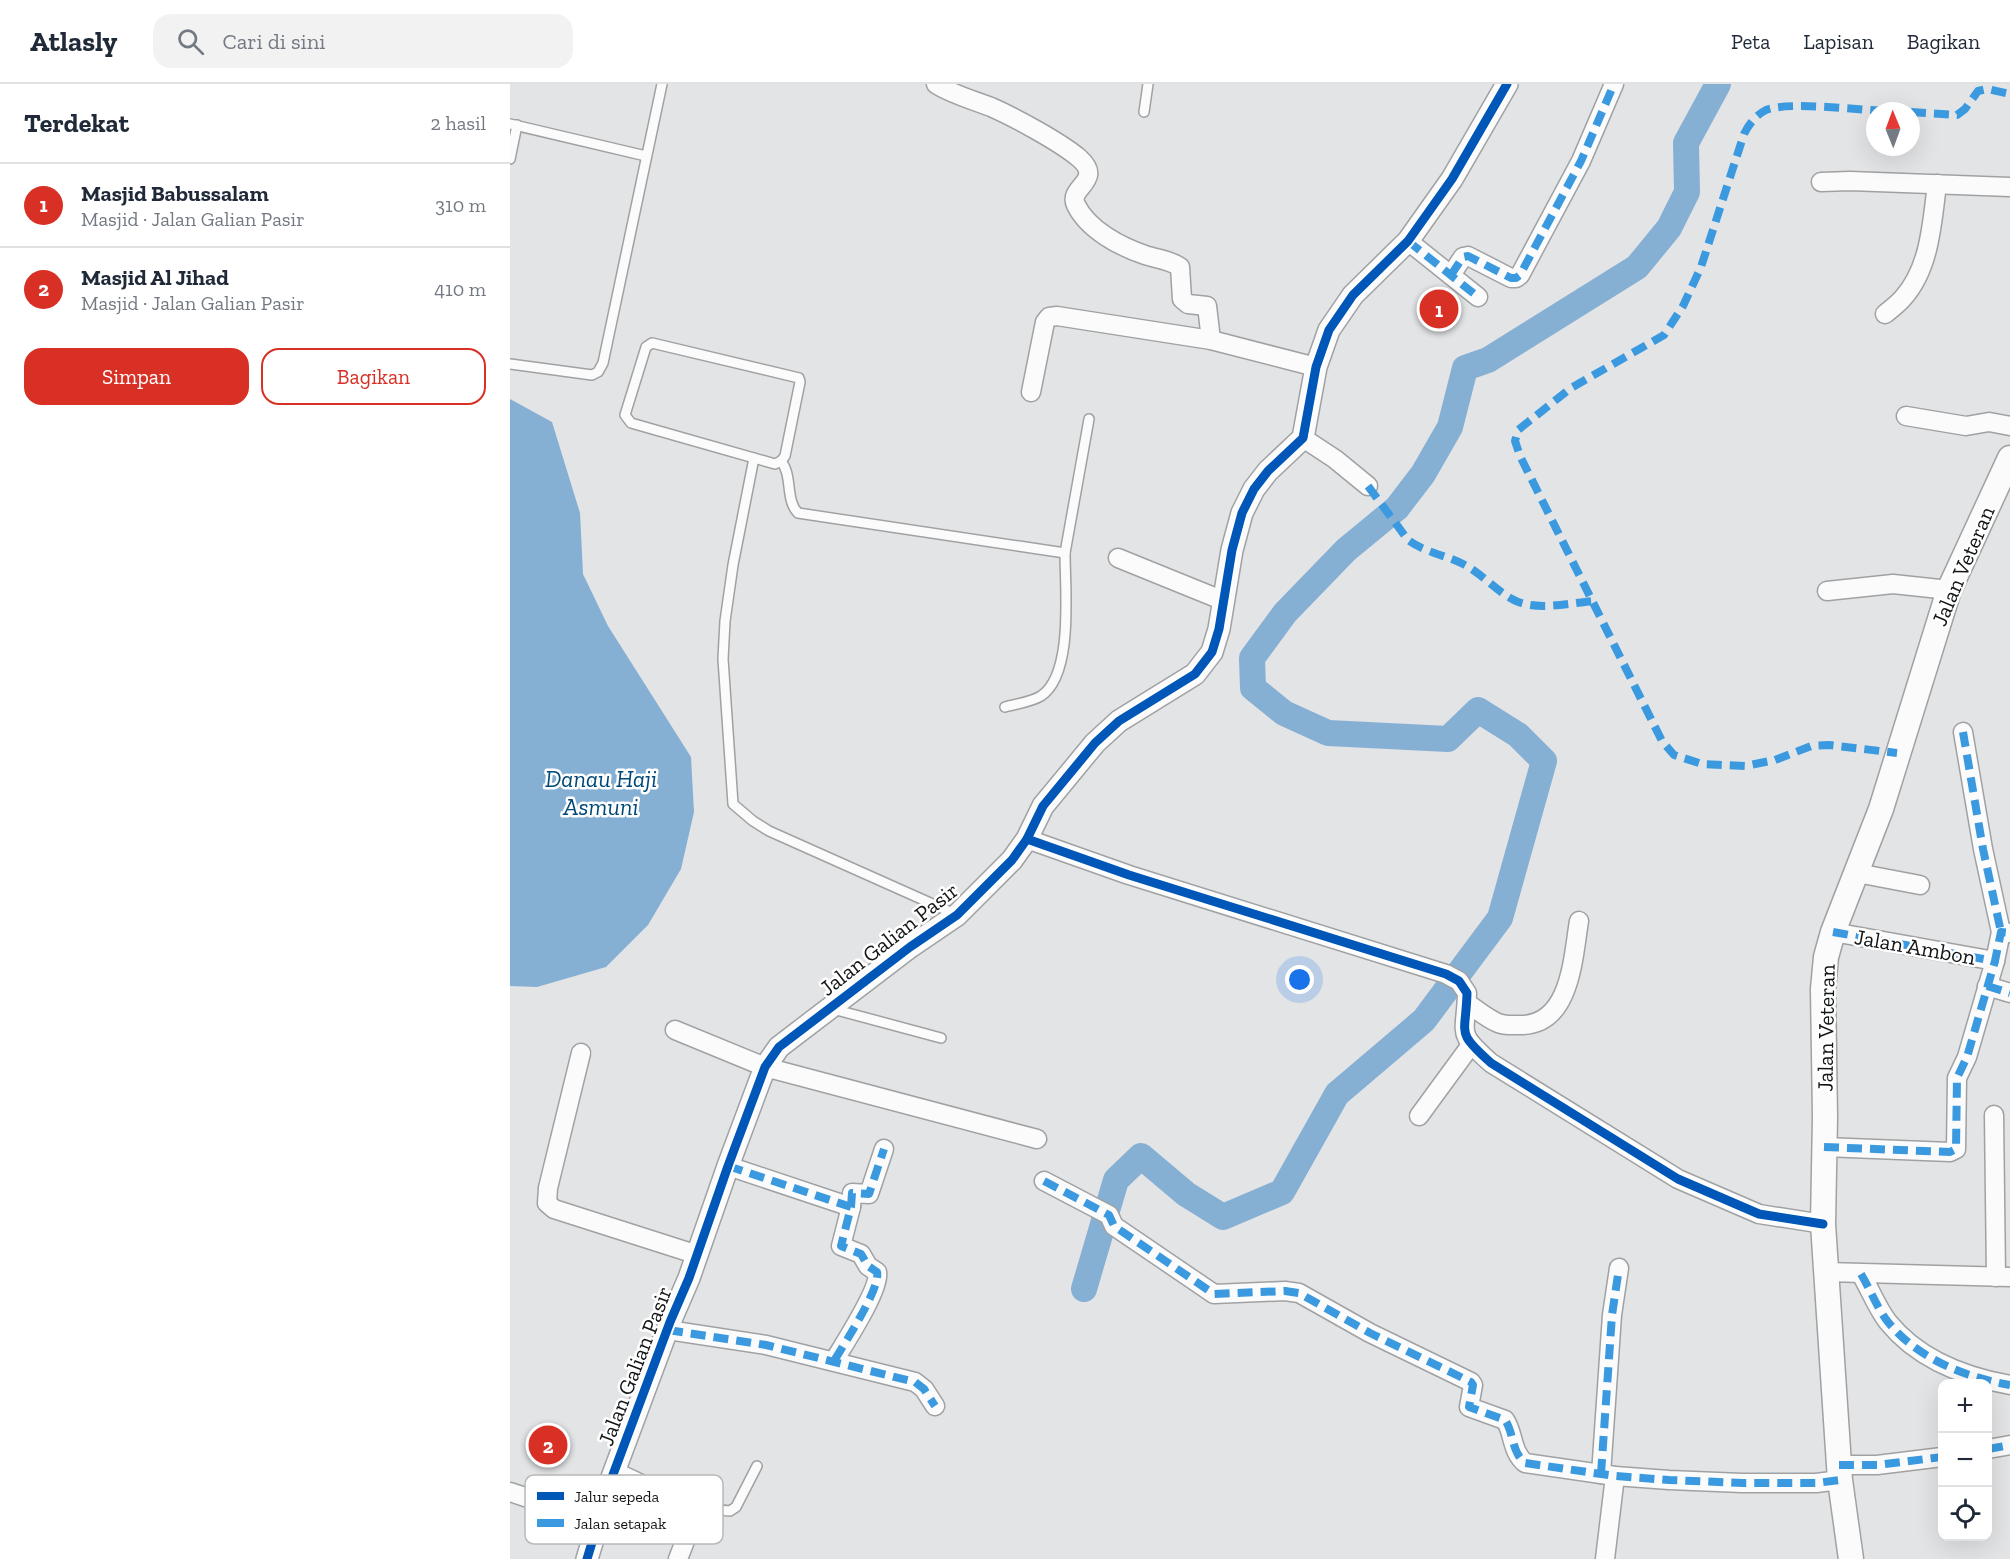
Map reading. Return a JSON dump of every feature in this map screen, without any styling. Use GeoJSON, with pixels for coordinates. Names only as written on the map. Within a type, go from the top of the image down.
{"type":"FeatureCollection","features":[{"type":"Feature","properties":{"kind":"main road","name":"Jalan Veteran"},"geometry":{"type":"LineString","coordinates":[[1851,1559],[1840,1472],[1823,1224],[1823,989],[1826,957],[1833,932],[1881,809],[1949,590],[2010,458]]}},
{"type":"Feature","properties":{"kind":"street"},"geometry":{"type":"LineString","coordinates":[[936,84],[998,110],[1069,150],[1085,164],[1089,176],[1075,195],[1074,200],[1078,208],[1107,238],[1124,247],[1180,267],[1182,299],[1188,304],[1207,306],[1210,340]]}},
{"type":"Feature","properties":{"kind":"street"},"geometry":{"type":"LineString","coordinates":[[1368,486],[1335,459],[1303,438],[1316,367],[1329,330],[1337,315],[1353,295],[1408,241],[1452,179],[1507,84]]}},
{"type":"Feature","properties":{"kind":"street"},"geometry":{"type":"LineString","coordinates":[[1451,275],[1465,256],[1470,256],[1511,278],[1521,275],[1581,161],[1614,84]]}},
{"type":"Feature","properties":{"kind":"street"},"geometry":{"type":"LineString","coordinates":[[1821,182],[1850,180],[2010,187]]}},
{"type":"Feature","properties":{"kind":"street"},"geometry":{"type":"LineString","coordinates":[[1885,314],[1903,298],[1918,274],[1930,236],[1937,184]]}},
{"type":"Feature","properties":{"kind":"street"},"geometry":{"type":"LineString","coordinates":[[1408,241],[1478,297]]}},
{"type":"Feature","properties":{"kind":"street"},"geometry":{"type":"LineString","coordinates":[[1031,392],[1046,322],[1049,317],[1057,315],[1210,340],[1316,367]]}},
{"type":"Feature","properties":{"kind":"street"},"geometry":{"type":"LineString","coordinates":[[1906,416],[1966,426],[1989,422],[2010,426]]}},
{"type":"Feature","properties":{"kind":"street","name":"Jalan Galian Pasir"},"geometry":{"type":"LineString","coordinates":[[615,1475],[698,1255],[765,1067],[779,1047],[910,947],[957,915],[1012,860],[1027,839],[1043,806],[1095,743],[1119,721],[1168,693],[1195,674],[1212,652],[1219,629],[1232,550],[1242,513],[1254,489],[1268,471],[1303,438]]}},
{"type":"Feature","properties":{"kind":"street"},"geometry":{"type":"LineString","coordinates":[[1118,558],[1224,601]]}},
{"type":"Feature","properties":{"kind":"street"},"geometry":{"type":"LineString","coordinates":[[1827,591],[1893,584],[1949,590]]}},
{"type":"Feature","properties":{"kind":"street"},"geometry":{"type":"LineString","coordinates":[[1963,732],[1983,849],[2006,932]]}},
{"type":"Feature","properties":{"kind":"street"},"geometry":{"type":"LineString","coordinates":[[1027,839],[1130,875],[1452,977],[1467,993],[1463,1024],[1465,1035],[1471,1045],[1491,1063],[1678,1179],[1759,1214],[1823,1224]]}},
{"type":"Feature","properties":{"kind":"street"},"geometry":{"type":"LineString","coordinates":[[1857,873],[1920,885]]}},
{"type":"Feature","properties":{"kind":"street"},"geometry":{"type":"LineString","coordinates":[[1467,1003],[1499,1023],[1526,1024],[1541,1020],[1554,1010],[1569,983],[1579,921]]}},
{"type":"Feature","properties":{"kind":"street","name":"Jalan Ambon"},"geometry":{"type":"LineString","coordinates":[[1833,932],[1995,961],[2006,932]]}},
{"type":"Feature","properties":{"kind":"street"},"geometry":{"type":"LineString","coordinates":[[1824,1147],[1900,1152],[1955,1151],[1957,1148],[1958,1078],[1995,961]]}},
{"type":"Feature","properties":{"kind":"street"},"geometry":{"type":"LineString","coordinates":[[1987,986],[2010,993]]}},
{"type":"Feature","properties":{"kind":"street"},"geometry":{"type":"LineString","coordinates":[[675,1030],[765,1067],[1037,1139]]}},
{"type":"Feature","properties":{"kind":"street"},"geometry":{"type":"LineString","coordinates":[[1419,1116],[1471,1045]]}},
{"type":"Feature","properties":{"kind":"street"},"geometry":{"type":"LineString","coordinates":[[581,1053],[548,1188],[547,1203],[554,1209],[698,1255]]}},
{"type":"Feature","properties":{"kind":"street"},"geometry":{"type":"LineString","coordinates":[[1826,1272],[2003,1277],[1994,1115]]}},
{"type":"Feature","properties":{"kind":"street"},"geometry":{"type":"LineString","coordinates":[[834,1361],[869,1301],[878,1277],[877,1272],[868,1266],[861,1254],[841,1246],[851,1207],[852,1193],[869,1194],[884,1149]]}},
{"type":"Feature","properties":{"kind":"street"},"geometry":{"type":"LineString","coordinates":[[728,1166],[851,1207]]}},
{"type":"Feature","properties":{"kind":"street"},"geometry":{"type":"LineString","coordinates":[[1044,1181],[1106,1213],[1114,1226],[1214,1294],[1285,1291],[1299,1293],[1370,1333],[1472,1382],[1468,1407],[1505,1419],[1516,1452],[1525,1463],[1608,1475],[1742,1483],[1816,1483],[1840,1472],[1938,1458]]}},
{"type":"Feature","properties":{"kind":"street"},"geometry":{"type":"LineString","coordinates":[[1605,1559],[1612,1315],[1619,1268]]}},
{"type":"Feature","properties":{"kind":"street"},"geometry":{"type":"LineString","coordinates":[[1861,1274],[1888,1322],[1912,1345],[1942,1364],[1983,1380],[2010,1385]]}},
{"type":"Feature","properties":{"kind":"street"},"geometry":{"type":"LineString","coordinates":[[668,1330],[766,1345],[915,1383],[924,1389],[935,1406]]}},
{"type":"Feature","properties":{"kind":"street"},"geometry":{"type":"LineString","coordinates":[[1992,1448],[2010,1444]]}},
{"type":"Feature","properties":{"kind":"street"},"geometry":{"type":"LineString","coordinates":[[510,1492],[525,1497]]}},
{"type":"Feature","properties":{"kind":"street","name":"Jalan Galian Pasir"},"geometry":{"type":"LineString","coordinates":[[587,1559],[592,1544]]}},
{"type":"Feature","properties":{"kind":"street"},"geometry":{"type":"LineString","coordinates":[[678,1559],[684,1544]]}},
{"type":"Feature","properties":{"kind":"lane"},"geometry":{"type":"LineString","coordinates":[[510,364],[591,375],[598,372],[603,363],[662,84]]}},
{"type":"Feature","properties":{"kind":"lane"},"geometry":{"type":"LineString","coordinates":[[1144,112],[1148,84]]}},
{"type":"Feature","properties":{"kind":"lane"},"geometry":{"type":"LineString","coordinates":[[510,159],[514,124],[646,156]]}},
{"type":"Feature","properties":{"kind":"lane"},"geometry":{"type":"LineString","coordinates":[[652,343],[799,378],[785,456],[775,464],[754,458],[631,423],[627,419],[625,415],[648,344],[652,343]]}},
{"type":"Feature","properties":{"kind":"lane"},"geometry":{"type":"LineString","coordinates":[[1005,707],[1039,698],[1056,678],[1065,639],[1065,553],[1089,419]]}},
{"type":"Feature","properties":{"kind":"lane"},"geometry":{"type":"LineString","coordinates":[[754,458],[725,621],[723,659],[733,804],[769,831],[957,915]]}},
{"type":"Feature","properties":{"kind":"lane"},"geometry":{"type":"LineString","coordinates":[[781,461],[787,470],[793,507],[798,513],[1065,553]]}},
{"type":"Feature","properties":{"kind":"lane"},"geometry":{"type":"LineString","coordinates":[[831,1008],[941,1038]]}},
{"type":"Feature","properties":{"kind":"lane"},"geometry":{"type":"LineString","coordinates":[[723,1510],[730,1511],[736,1507],[757,1466]]}},
{"type":"Feature","properties":{"kind":"lane"},"geometry":{"type":"LineString","coordinates":[[617,1468],[633,1475]]}},
{"type":"Feature","properties":{"kind":"water","name":"Danau Haji Asmuni"},"geometry":{"type":"Polygon","coordinates":[[[510,399],[552,422],[580,513],[583,574],[608,626],[691,757],[694,812],[681,869],[648,925],[606,967],[537,987],[510,986],[510,399]]]}},
{"type":"Feature","properties":{"kind":"waterway"},"geometry":{"type":"LineString","coordinates":[[1084,1289],[1116,1180],[1141,1156],[1186,1194],[1223,1217],[1282,1192],[1337,1094],[1424,1020],[1500,918],[1544,761],[1518,735],[1478,710],[1448,739],[1328,733],[1284,713],[1253,688],[1252,658],[1285,613],[1346,550],[1397,508],[1423,474],[1450,427],[1465,368],[1488,360],[1637,267],[1669,228],[1687,192],[1686,143],[1718,84]]}},
{"type":"Feature","properties":{"kind":"marked path"},"geometry":{"type":"LineString","coordinates":[[1451,275],[1463,257],[1468,256],[1511,278],[1520,275],[1581,161],[1614,84]]}},
{"type":"Feature","properties":{"kind":"marked path"},"geometry":{"type":"LineString","coordinates":[[1920,113],[1957,115],[1965,109],[1978,91],[1987,89],[2010,94]]}},
{"type":"Feature","properties":{"kind":"marked path"},"geometry":{"type":"LineString","coordinates":[[1866,110],[1790,106],[1766,110],[1756,117],[1744,134],[1701,267],[1683,306],[1664,335],[1571,388],[1518,430],[1515,441],[1520,456],[1662,741],[1674,755],[1702,764],[1745,766],[1775,760],[1811,746],[1829,745],[1897,753]]}},
{"type":"Feature","properties":{"kind":"marked path"},"geometry":{"type":"LineString","coordinates":[[1408,241],[1478,297]]}},
{"type":"Feature","properties":{"kind":"marked path"},"geometry":{"type":"LineString","coordinates":[[1368,486],[1408,540],[1421,548],[1470,568],[1512,599],[1541,606],[1594,601]]}},
{"type":"Feature","properties":{"kind":"marked path"},"geometry":{"type":"LineString","coordinates":[[1963,732],[1983,849],[2001,932]]}},
{"type":"Feature","properties":{"kind":"marked path"},"geometry":{"type":"LineString","coordinates":[[1833,932],[1995,961],[2001,932],[2010,933]]}},
{"type":"Feature","properties":{"kind":"marked path"},"geometry":{"type":"LineString","coordinates":[[1824,1147],[1950,1152],[1956,1149],[1957,1078],[1967,1057],[1995,961]]}},
{"type":"Feature","properties":{"kind":"marked path"},"geometry":{"type":"LineString","coordinates":[[1987,986],[2010,993]]}},
{"type":"Feature","properties":{"kind":"marked path"},"geometry":{"type":"LineString","coordinates":[[851,1207],[852,1193],[869,1194],[884,1149]]}},
{"type":"Feature","properties":{"kind":"marked path"},"geometry":{"type":"LineString","coordinates":[[728,1166],[851,1207],[841,1246],[861,1254],[868,1266],[877,1272],[877,1280],[861,1316],[834,1361]]}},
{"type":"Feature","properties":{"kind":"marked path"},"geometry":{"type":"LineString","coordinates":[[1044,1181],[1109,1215],[1114,1226],[1214,1294],[1285,1291],[1299,1293],[1370,1333],[1471,1382],[1473,1385],[1469,1407],[1505,1420],[1517,1453],[1525,1463],[1615,1476],[1669,1480],[1742,1483],[1816,1483],[1840,1480]]}},
{"type":"Feature","properties":{"kind":"marked path"},"geometry":{"type":"LineString","coordinates":[[1601,1474],[1612,1315],[1619,1268]]}},
{"type":"Feature","properties":{"kind":"marked path"},"geometry":{"type":"LineString","coordinates":[[1861,1274],[1880,1311],[1900,1335],[1913,1346],[1943,1364],[1960,1371],[2010,1385]]}},
{"type":"Feature","properties":{"kind":"marked path"},"geometry":{"type":"LineString","coordinates":[[668,1330],[766,1345],[915,1382],[924,1389],[935,1406]]}},
{"type":"Feature","properties":{"kind":"marked path"},"geometry":{"type":"LineString","coordinates":[[1992,1448],[2010,1445]]}},
{"type":"Feature","properties":{"kind":"marked path"},"geometry":{"type":"LineString","coordinates":[[1839,1465],[1877,1465],[1938,1457]]}},
{"type":"Feature","properties":{"kind":"cycle path"},"geometry":{"type":"LineString","coordinates":[[613,1475],[670,1322],[689,1278],[765,1067],[779,1047],[910,947],[957,915],[1012,860],[1027,839],[1043,806],[1095,743],[1119,721],[1195,674],[1212,652],[1219,629],[1232,550],[1242,513],[1254,489],[1268,471],[1303,438],[1316,367],[1329,330],[1353,295],[1408,241],[1452,179],[1507,84]]}},
{"type":"Feature","properties":{"kind":"cycle path"},"geometry":{"type":"LineString","coordinates":[[1027,839],[1129,875],[1446,974],[1459,981],[1467,993],[1465,1026],[1467,1038],[1491,1063],[1678,1179],[1759,1214],[1823,1224]]}},
{"type":"Feature","properties":{"kind":"cycle path"},"geometry":{"type":"LineString","coordinates":[[587,1559],[592,1544]]}},
{"type":"Feature","properties":{"kind":"place","name":"Masjid Babussalam"},"geometry":{"type":"Point","coordinates":[1439,309]}},
{"type":"Feature","properties":{"kind":"place","name":"Masjid Al Jihad"},"geometry":{"type":"Point","coordinates":[548,1445]}}]}
